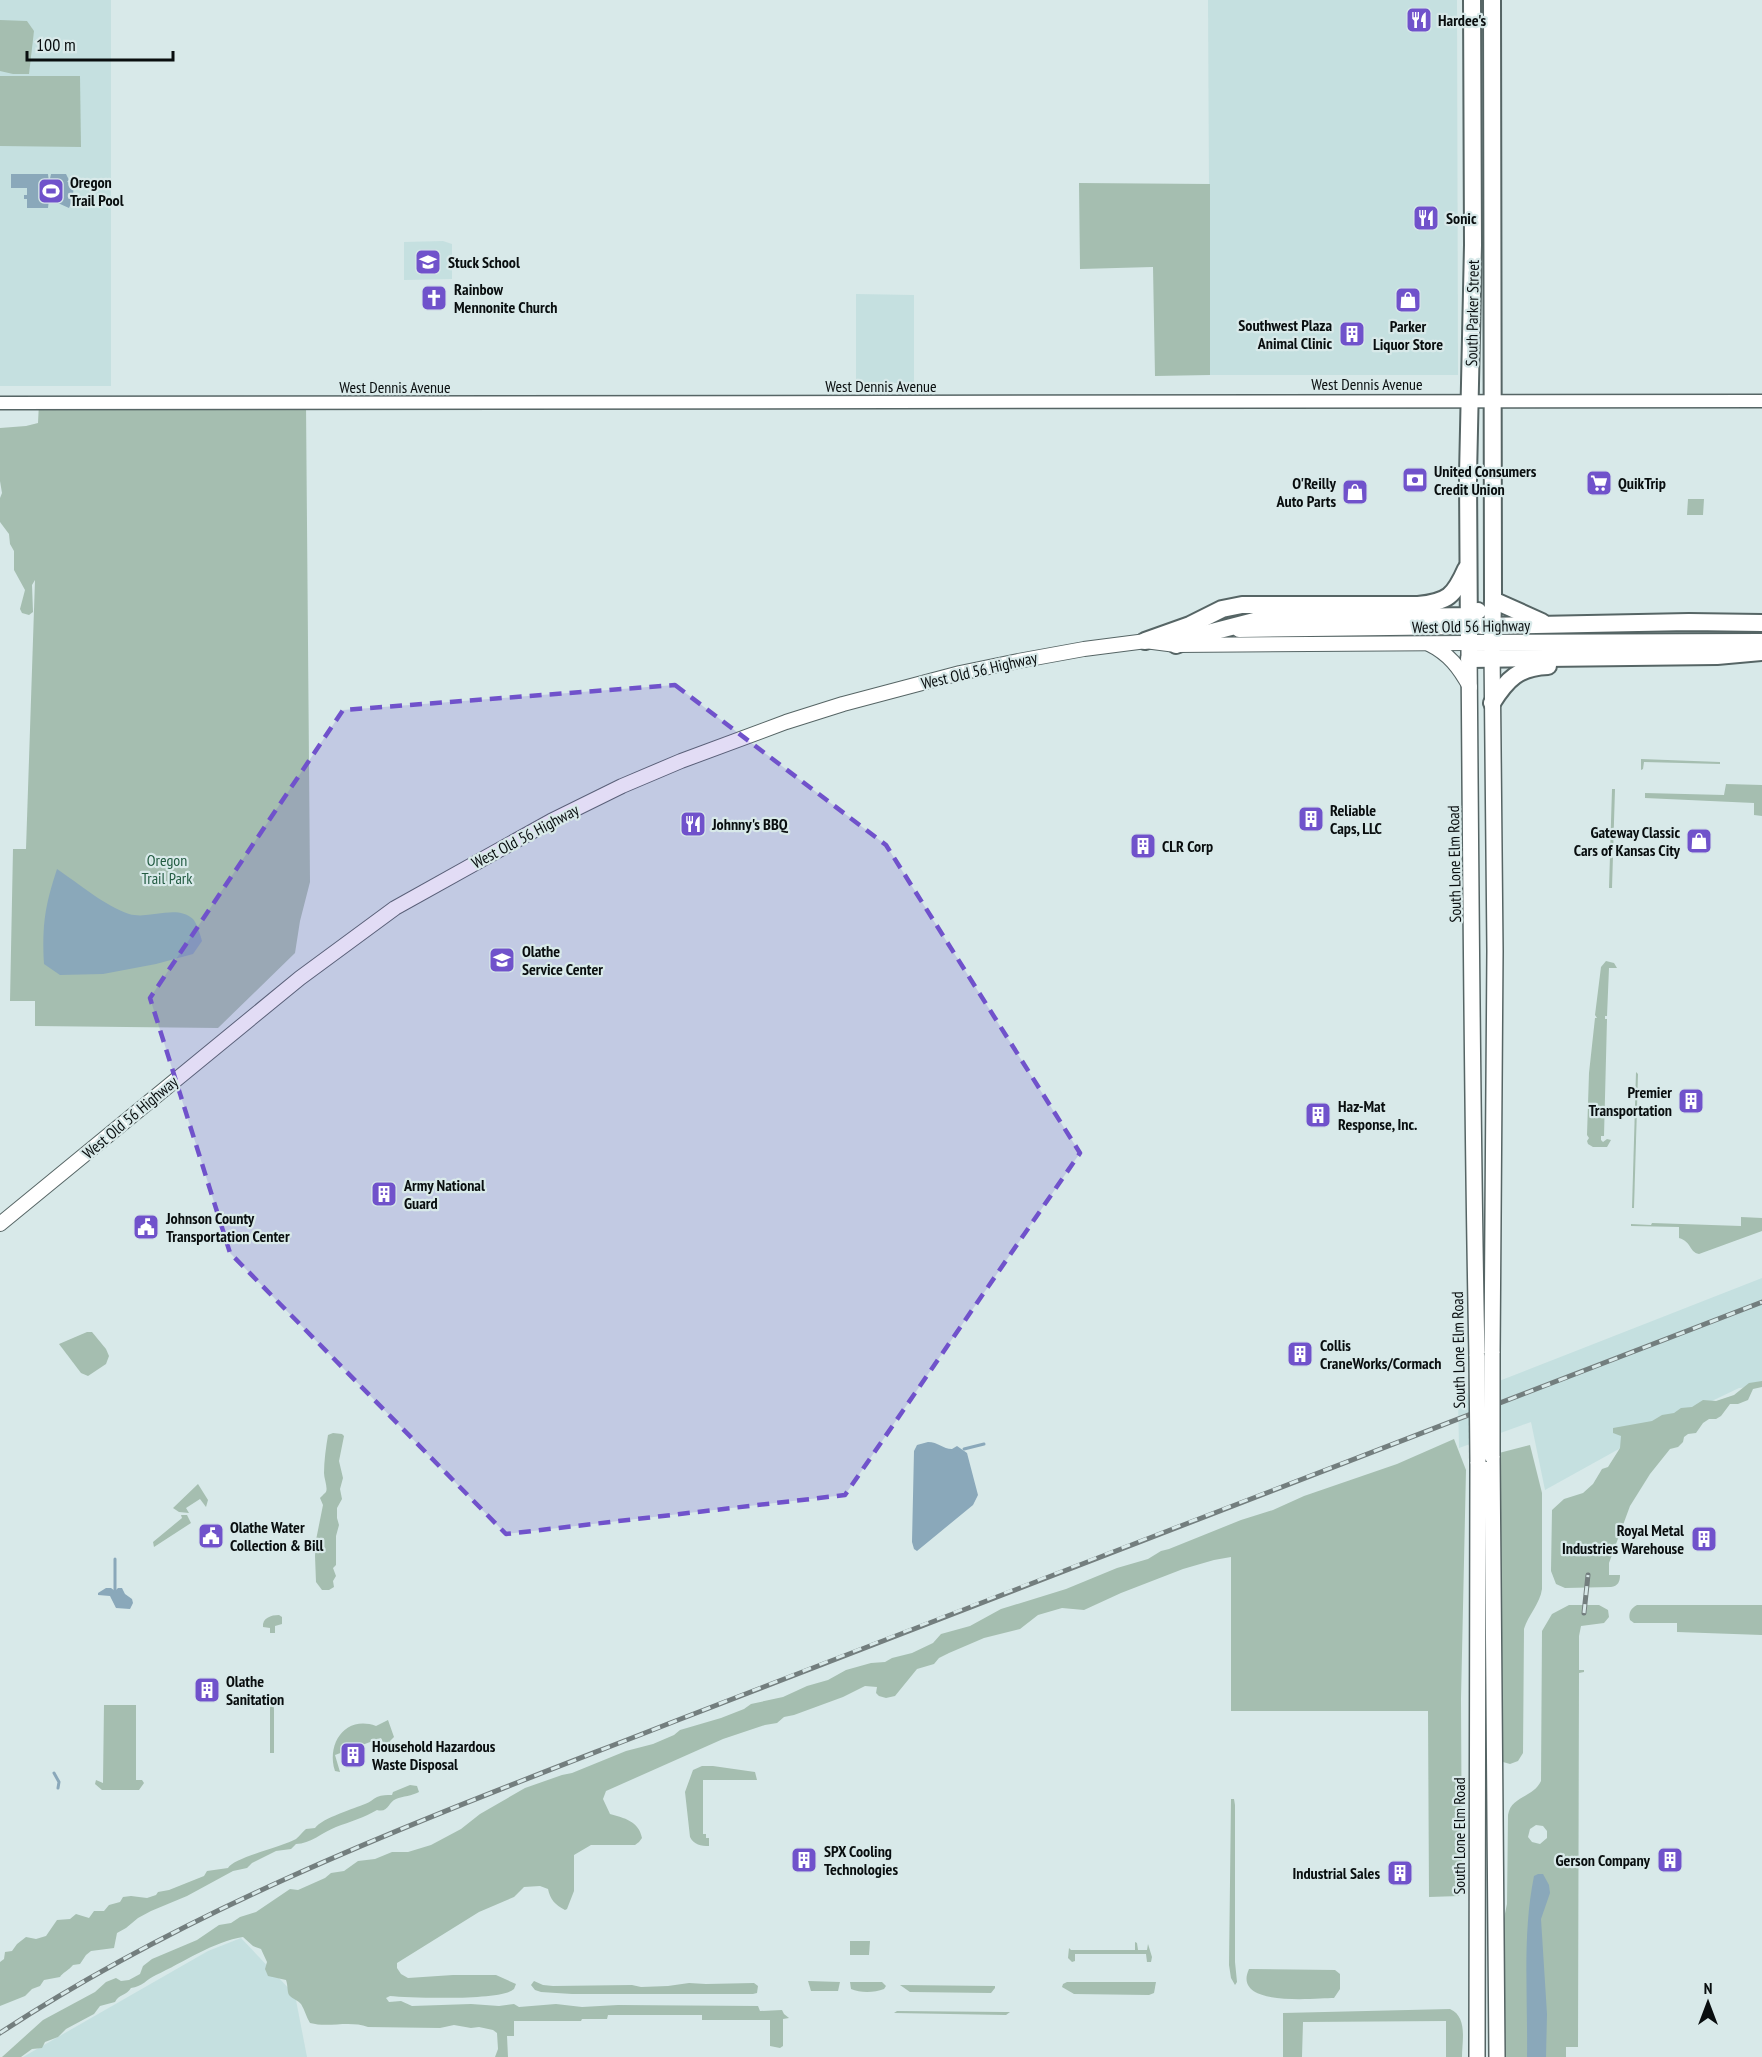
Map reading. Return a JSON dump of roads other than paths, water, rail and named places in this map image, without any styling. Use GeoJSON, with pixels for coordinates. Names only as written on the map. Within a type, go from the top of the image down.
{"type":"FeatureCollection","features":[{"type":"Feature","properties":{"kind":"highway","name":"South Parker Street"},"geometry":{"type":"LineString","coordinates":[[1469,636],[1473,245],[1472,0]]}},
{"type":"Feature","properties":{"kind":"highway","name":"South Parker Street"},"geometry":{"type":"LineString","coordinates":[[1492,0],[1492,643]]}},
{"type":"Feature","properties":{"kind":"highway"},"geometry":{"type":"LineString","coordinates":[[1145,641],[1190,625],[1222,609],[1242,605],[1418,605],[1435,603],[1452,595],[1468,563]]}},
{"type":"Feature","properties":{"kind":"highway"},"geometry":{"type":"LineString","coordinates":[[1469,636],[1482,610],[1493,600],[1551,625]]}},
{"type":"Feature","properties":{"kind":"highway"},"geometry":{"type":"LineString","coordinates":[[1176,645],[1251,621],[1282,617],[1469,636],[1492,643],[1717,656],[1762,652]]}},
{"type":"Feature","properties":{"kind":"highway","name":"West Old 56 Highway"},"geometry":{"type":"LineString","coordinates":[[1492,643],[1551,625],[1762,623]]}},
{"type":"Feature","properties":{"kind":"highway","name":"West Old 56 Highway"},"geometry":{"type":"LineString","coordinates":[[1469,636],[1492,643],[1762,642]]}},
{"type":"Feature","properties":{"kind":"highway"},"geometry":{"type":"LineString","coordinates":[[1492,703],[1512,676],[1536,667],[1743,666],[1762,663]]}},
{"type":"Feature","properties":{"kind":"main road","name":"West Old 56 Highway"},"geometry":{"type":"LineString","coordinates":[[0,1224],[300,978],[395,908],[551,821],[622,786],[681,761],[786,722],[843,704],[960,673],[1084,649],[1208,633]]}},
{"type":"Feature","properties":{"kind":"main road","name":"West Old 56 Highway"},"geometry":{"type":"LineString","coordinates":[[1145,641],[1176,645],[1427,643],[1469,636]]}},
{"type":"Feature","properties":{"kind":"main road","name":"South Lone Elm Road"},"geometry":{"type":"LineString","coordinates":[[1469,636],[1473,1138],[1485,1354]]}},
{"type":"Feature","properties":{"kind":"main road"},"geometry":{"type":"LineString","coordinates":[[1427,643],[1443,651],[1453,660],[1470,687]]}},
{"type":"Feature","properties":{"kind":"main road","name":"South Lone Elm Road"},"geometry":{"type":"LineString","coordinates":[[1477,2057],[1485,1354],[1495,975],[1492,643]]}},
{"type":"Feature","properties":{"kind":"main road","name":"South Lone Elm Road"},"geometry":{"type":"LineString","coordinates":[[1485,1459],[1497,2057]]}},
{"type":"Feature","properties":{"kind":"street","name":"West Dennis Avenue"},"geometry":{"type":"LineString","coordinates":[[0,403],[1762,401]]}},
{"type":"Feature","properties":{"kind":"waterway"},"geometry":{"type":"LineString","coordinates":[[964,1449],[984,1444]]}},
{"type":"Feature","properties":{"kind":"waterway"},"geometry":{"type":"LineString","coordinates":[[115,1559],[115,1591]]}},
{"type":"Feature","properties":{"kind":"waterway"},"geometry":{"type":"LineString","coordinates":[[54,1773],[59,1782],[58,1788]]}},
{"type":"Feature","properties":{"kind":"railway"},"geometry":{"type":"LineString","coordinates":[[0,2033],[80,1984],[162,1939],[246,1897],[417,1823],[949,1614],[1762,1302]]}},
{"type":"Feature","properties":{"kind":"railway"},"geometry":{"type":"LineString","coordinates":[[1584,1613],[1588,1575]]}},
{"type":"Feature","properties":{"kind":"place","name":"Hardee's"},"geometry":{"type":"Point","coordinates":[1419,20]}},
{"type":"Feature","properties":{"kind":"place","name":"Oregon Trail Pool"},"geometry":{"type":"Point","coordinates":[51,191]}},
{"type":"Feature","properties":{"kind":"place","name":"Sonic"},"geometry":{"type":"Point","coordinates":[1426,218]}},
{"type":"Feature","properties":{"kind":"place","name":"Stuck School"},"geometry":{"type":"Point","coordinates":[428,262]}},
{"type":"Feature","properties":{"kind":"place","name":"Rainbow Mennonite Church"},"geometry":{"type":"Point","coordinates":[434,298]}},
{"type":"Feature","properties":{"kind":"place","name":"Parker Liquor Store"},"geometry":{"type":"Point","coordinates":[1408,300]}},
{"type":"Feature","properties":{"kind":"place","name":"Southwest Plaza Animal Clinic"},"geometry":{"type":"Point","coordinates":[1352,334]}},
{"type":"Feature","properties":{"kind":"place","name":"United Consumers Credit Union"},"geometry":{"type":"Point","coordinates":[1415,480]}},
{"type":"Feature","properties":{"kind":"place","name":"QuikTrip"},"geometry":{"type":"Point","coordinates":[1599,483]}},
{"type":"Feature","properties":{"kind":"place","name":"O'Reilly Auto Parts"},"geometry":{"type":"Point","coordinates":[1355,492]}},
{"type":"Feature","properties":{"kind":"place","name":"Reliable Caps, LLC"},"geometry":{"type":"Point","coordinates":[1311,819]}},
{"type":"Feature","properties":{"kind":"place","name":"Johnny's BBQ"},"geometry":{"type":"Point","coordinates":[693,824]}},
{"type":"Feature","properties":{"kind":"place","name":"Gateway Classic Cars of Kansas City"},"geometry":{"type":"Point","coordinates":[1699,841]}},
{"type":"Feature","properties":{"kind":"place","name":"CLR Corp"},"geometry":{"type":"Point","coordinates":[1143,846]}},
{"type":"Feature","properties":{"kind":"place","name":"Olathe Service Center"},"geometry":{"type":"Point","coordinates":[502,960]}},
{"type":"Feature","properties":{"kind":"place","name":"Premier Transportation"},"geometry":{"type":"Point","coordinates":[1691,1101]}},
{"type":"Feature","properties":{"kind":"place","name":"Haz-Mat Response, Inc."},"geometry":{"type":"Point","coordinates":[1318,1115]}},
{"type":"Feature","properties":{"kind":"place","name":"Army National Guard"},"geometry":{"type":"Point","coordinates":[384,1194]}},
{"type":"Feature","properties":{"kind":"place","name":"Johnson County Transportation Center"},"geometry":{"type":"Point","coordinates":[146,1227]}},
{"type":"Feature","properties":{"kind":"place","name":"Collis CraneWorks/Cormach"},"geometry":{"type":"Point","coordinates":[1300,1354]}},
{"type":"Feature","properties":{"kind":"place","name":"Olathe Water Collection & Bill"},"geometry":{"type":"Point","coordinates":[211,1536]}},
{"type":"Feature","properties":{"kind":"place","name":"Royal Metal Industries Warehouse"},"geometry":{"type":"Point","coordinates":[1704,1539]}},
{"type":"Feature","properties":{"kind":"place","name":"Olathe Sanitation"},"geometry":{"type":"Point","coordinates":[207,1690]}},
{"type":"Feature","properties":{"kind":"place","name":"Household Hazardous Waste Disposal"},"geometry":{"type":"Point","coordinates":[353,1755]}},
{"type":"Feature","properties":{"kind":"place","name":"SPX Cooling Technologies"},"geometry":{"type":"Point","coordinates":[804,1860]}},
{"type":"Feature","properties":{"kind":"place","name":"Gerson Company"},"geometry":{"type":"Point","coordinates":[1670,1860]}},
{"type":"Feature","properties":{"kind":"place","name":"Industrial Sales"},"geometry":{"type":"Point","coordinates":[1400,1873]}},
{"type":"Feature","properties":{"kind":"park label","name":"Oregon Trail Park"},"geometry":{"type":"Point","coordinates":[167,869]}}]}
